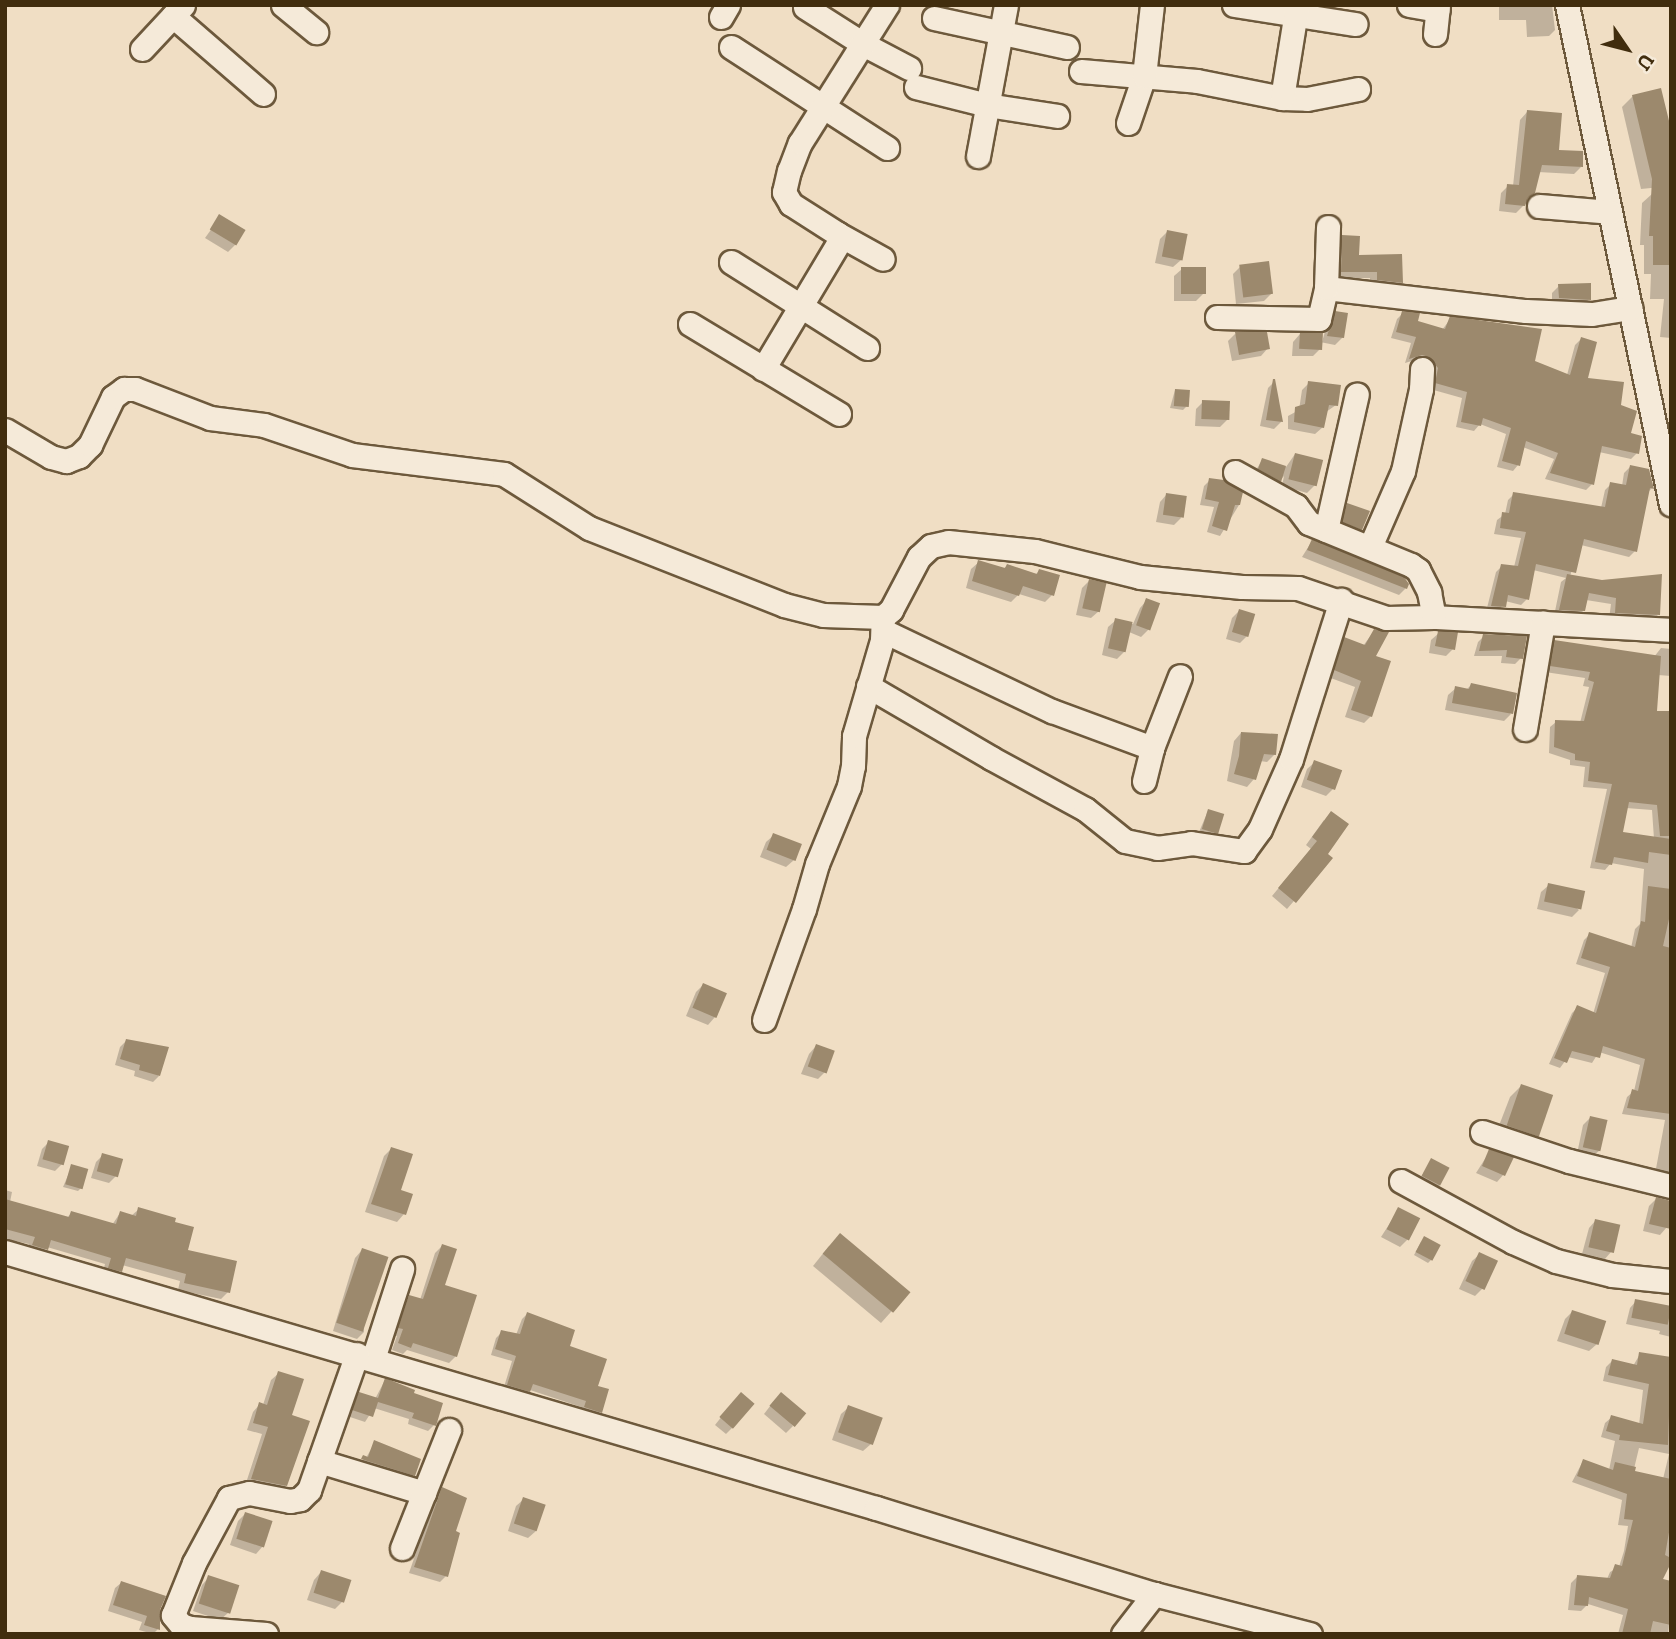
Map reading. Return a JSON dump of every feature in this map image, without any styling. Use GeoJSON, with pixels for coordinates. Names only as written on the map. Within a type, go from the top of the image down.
{"type":"FeatureCollection","features":[{"type":"Feature","properties":{"kind":"street"},"geometry":{"type":"LineString","coordinates":[[284,5],[316,32]]}},
{"type":"Feature","properties":{"kind":"street"},"geometry":{"type":"LineString","coordinates":[[883,259],[791,204],[784,192],[800,143],[887,5]]}},
{"type":"Feature","properties":{"kind":"street"},"geometry":{"type":"LineString","coordinates":[[978,156],[1006,5]]}},
{"type":"Feature","properties":{"kind":"street"},"geometry":{"type":"LineString","coordinates":[[1128,123],[1144,76],[1152,5]]}},
{"type":"Feature","properties":{"kind":"street"},"geometry":{"type":"LineString","coordinates":[[1234,5],[1296,10],[1356,24]]}},
{"type":"Feature","properties":{"kind":"street"},"geometry":{"type":"LineString","coordinates":[[1409,5],[1438,8],[1435,34]]}},
{"type":"Feature","properties":{"kind":"street"},"geometry":{"type":"LineString","coordinates":[[1567,5],[1671,503]]}},
{"type":"Feature","properties":{"kind":"street"},"geometry":{"type":"LineString","coordinates":[[805,7],[913,78],[987,105],[1057,116]]}},
{"type":"Feature","properties":{"kind":"street"},"geometry":{"type":"LineString","coordinates":[[1282,98],[1296,10]]}},
{"type":"Feature","properties":{"kind":"street"},"geometry":{"type":"LineString","coordinates":[[142,49],[178,11],[262,94]]}},
{"type":"Feature","properties":{"kind":"street"},"geometry":{"type":"LineString","coordinates":[[934,19],[1067,47]]}},
{"type":"Feature","properties":{"kind":"street"},"geometry":{"type":"LineString","coordinates":[[731,47],[887,148]]}},
{"type":"Feature","properties":{"kind":"street"},"geometry":{"type":"LineString","coordinates":[[1081,71],[1197,81],[1282,98],[1307,99],[1358,89]]}},
{"type":"Feature","properties":{"kind":"street"},"geometry":{"type":"LineString","coordinates":[[1539,205],[1610,212]]}},
{"type":"Feature","properties":{"kind":"street"},"geometry":{"type":"LineString","coordinates":[[1217,317],[1318,319],[1326,288],[1328,227]]}},
{"type":"Feature","properties":{"kind":"street"},"geometry":{"type":"LineString","coordinates":[[763,369],[838,246],[838,234]]}},
{"type":"Feature","properties":{"kind":"street"},"geometry":{"type":"LineString","coordinates":[[731,262],[867,348]]}},
{"type":"Feature","properties":{"kind":"street"},"geometry":{"type":"LineString","coordinates":[[1326,288],[1526,310],[1592,314],[1631,308]]}},
{"type":"Feature","properties":{"kind":"street"},"geometry":{"type":"LineString","coordinates":[[690,324],[839,414]]}},
{"type":"Feature","properties":{"kind":"street"},"geometry":{"type":"LineString","coordinates":[[1370,547],[1403,471],[1421,389],[1422,369]]}},
{"type":"Feature","properties":{"kind":"street"},"geometry":{"type":"LineString","coordinates":[[5,430],[51,457],[66,461],[79,456],[90,445],[113,397],[124,389],[135,389],[210,418],[264,425],[352,455],[504,474],[589,528],[784,605],[823,615],[883,624],[1052,711],[1152,748]]}},
{"type":"Feature","properties":{"kind":"street"},"geometry":{"type":"LineString","coordinates":[[1326,530],[1357,394]]}},
{"type":"Feature","properties":{"kind":"street"},"geometry":{"type":"LineString","coordinates":[[1235,472],[1296,506],[1309,523],[1370,547],[1418,570],[1429,592],[1434,617]]}},
{"type":"Feature","properties":{"kind":"street"},"geometry":{"type":"LineString","coordinates":[[764,1020],[804,909],[817,864],[849,786],[854,736],[883,624],[919,556],[931,546],[948,542],[1035,551],[1140,577],[1242,587],[1298,588],[1341,600],[1386,618],[1434,617],[1671,631]]}},
{"type":"Feature","properties":{"kind":"street"},"geometry":{"type":"LineString","coordinates":[[869,686],[991,758],[1085,809],[1125,841],[1157,848],[1191,843],[1244,850],[1260,829],[1291,760],[1341,600]]}},
{"type":"Feature","properties":{"kind":"street"},"geometry":{"type":"LineString","coordinates":[[1525,729],[1544,623]]}},
{"type":"Feature","properties":{"kind":"street"},"geometry":{"type":"LineString","coordinates":[[1144,781],[1152,748],[1180,676]]}},
{"type":"Feature","properties":{"kind":"street"},"geometry":{"type":"LineString","coordinates":[[1482,1132],[1569,1161],[1671,1186]]}},
{"type":"Feature","properties":{"kind":"street"},"geometry":{"type":"LineString","coordinates":[[1401,1181],[1513,1242],[1556,1261],[1612,1275],[1671,1281]]}},
{"type":"Feature","properties":{"kind":"street"},"geometry":{"type":"LineString","coordinates":[[5,1252],[365,1356],[1154,1594],[1310,1634]]}},
{"type":"Feature","properties":{"kind":"street"},"geometry":{"type":"LineString","coordinates":[[266,1634],[190,1628],[180,1625],[173,1615],[194,1563],[229,1499],[249,1493],[290,1501],[300,1499],[309,1490],[318,1461],[402,1269]]}},
{"type":"Feature","properties":{"kind":"street"},"geometry":{"type":"LineString","coordinates":[[402,1548],[449,1430]]}},
{"type":"Feature","properties":{"kind":"street"},"geometry":{"type":"LineString","coordinates":[[318,1461],[424,1493]]}},
{"type":"Feature","properties":{"kind":"street"},"geometry":{"type":"LineString","coordinates":[[1123,1634],[1154,1594]]}},
{"type":"Feature","properties":{"kind":"building"},"geometry":{"type":"Polygon","coordinates":[[[1661,88],[1671,129],[1671,265],[1653,265],[1653,236],[1649,236],[1652,179],[1632,95],[1661,88]]]}},
{"type":"Feature","properties":{"kind":"building"},"geometry":{"type":"Polygon","coordinates":[[[1527,110],[1562,113],[1559,150],[1583,151],[1583,167],[1542,165],[1535,193],[1528,198],[1525,206],[1505,204],[1507,184],[1519,185],[1527,110]]]}},
{"type":"Feature","properties":{"kind":"building"},"geometry":{"type":"Polygon","coordinates":[[[219,214],[246,230],[236,245],[210,229],[219,214]]]}},
{"type":"Feature","properties":{"kind":"building"},"geometry":{"type":"Polygon","coordinates":[[[1167,230],[1188,234],[1182,261],[1162,257],[1167,230]]]}},
{"type":"Feature","properties":{"kind":"building"},"geometry":{"type":"Polygon","coordinates":[[[1342,235],[1360,236],[1359,255],[1402,254],[1403,283],[1377,280],[1377,272],[1341,272],[1342,235]]]}},
{"type":"Feature","properties":{"kind":"building"},"geometry":{"type":"Polygon","coordinates":[[[1269,261],[1273,294],[1243,297],[1239,265],[1269,261]]]}},
{"type":"Feature","properties":{"kind":"building"},"geometry":{"type":"Polygon","coordinates":[[[1181,267],[1206,267],[1206,294],[1181,294],[1181,267]]]}},
{"type":"Feature","properties":{"kind":"building"},"geometry":{"type":"Polygon","coordinates":[[[1591,283],[1591,300],[1559,298],[1558,284],[1591,283]]]}},
{"type":"Feature","properties":{"kind":"building"},"geometry":{"type":"Polygon","coordinates":[[[1335,311],[1348,313],[1344,338],[1327,336],[1335,311]]]}},
{"type":"Feature","properties":{"kind":"building"},"geometry":{"type":"Polygon","coordinates":[[[1402,311],[1420,313],[1418,321],[1445,329],[1450,316],[1542,329],[1535,361],[1570,375],[1581,337],[1597,342],[1588,378],[1624,382],[1621,405],[1637,411],[1631,433],[1642,436],[1639,454],[1602,446],[1594,485],[1550,473],[1558,453],[1526,441],[1520,466],[1502,461],[1511,428],[1483,418],[1481,426],[1461,422],[1467,392],[1435,383],[1438,368],[1429,357],[1422,355],[1409,359],[1416,337],[1396,332],[1402,311]]]}},
{"type":"Feature","properties":{"kind":"building"},"geometry":{"type":"Polygon","coordinates":[[[1300,331],[1323,332],[1322,350],[1299,349],[1300,331]]]}},
{"type":"Feature","properties":{"kind":"building"},"geometry":{"type":"Polygon","coordinates":[[[1235,332],[1267,332],[1270,349],[1239,355],[1235,332]]]}},
{"type":"Feature","properties":{"kind":"building"},"geometry":{"type":"Polygon","coordinates":[[[1275,379],[1283,422],[1266,420],[1275,379]]]}},
{"type":"Feature","properties":{"kind":"building"},"geometry":{"type":"Polygon","coordinates":[[[1308,381],[1341,385],[1338,406],[1329,405],[1324,428],[1294,422],[1295,407],[1305,404],[1308,381]]]}},
{"type":"Feature","properties":{"kind":"building"},"geometry":{"type":"Polygon","coordinates":[[[1175,389],[1190,390],[1189,407],[1174,406],[1175,389]]]}},
{"type":"Feature","properties":{"kind":"building"},"geometry":{"type":"Polygon","coordinates":[[[1202,400],[1230,401],[1229,420],[1201,419],[1202,400]]]}},
{"type":"Feature","properties":{"kind":"building"},"geometry":{"type":"Polygon","coordinates":[[[1295,453],[1323,460],[1317,486],[1288,479],[1295,453]]]}},
{"type":"Feature","properties":{"kind":"building"},"geometry":{"type":"Polygon","coordinates":[[[1262,458],[1286,466],[1281,482],[1258,469],[1262,458]]]}},
{"type":"Feature","properties":{"kind":"building"},"geometry":{"type":"Polygon","coordinates":[[[1630,465],[1649,469],[1654,489],[1650,488],[1637,552],[1584,539],[1576,573],[1536,564],[1529,600],[1508,595],[1506,607],[1491,606],[1501,564],[1518,566],[1526,532],[1500,528],[1502,512],[1509,513],[1513,492],[1605,507],[1610,482],[1626,485],[1630,465]]]}},
{"type":"Feature","properties":{"kind":"building"},"geometry":{"type":"Polygon","coordinates":[[[1209,478],[1224,480],[1243,492],[1240,505],[1235,505],[1227,531],[1212,526],[1219,502],[1205,499],[1209,478]]]}},
{"type":"Feature","properties":{"kind":"building"},"geometry":{"type":"Polygon","coordinates":[[[1166,493],[1187,496],[1184,518],[1163,515],[1166,493]]]}},
{"type":"Feature","properties":{"kind":"building"},"geometry":{"type":"Polygon","coordinates":[[[1347,503],[1370,511],[1362,530],[1342,522],[1347,503]]]}},
{"type":"Feature","properties":{"kind":"building"},"geometry":{"type":"Polygon","coordinates":[[[1312,539],[1404,577],[1409,584],[1407,589],[1307,550],[1312,539]]]}},
{"type":"Feature","properties":{"kind":"building"},"geometry":{"type":"Polygon","coordinates":[[[978,560],[1005,568],[1007,564],[1037,574],[1039,569],[1060,575],[1054,596],[1023,586],[1019,596],[972,581],[978,560]]]}},
{"type":"Feature","properties":{"kind":"building"},"geometry":{"type":"Polygon","coordinates":[[[1567,574],[1602,580],[1662,574],[1660,615],[1615,613],[1616,598],[1589,593],[1585,611],[1559,610],[1567,574]]]}},
{"type":"Feature","properties":{"kind":"building"},"geometry":{"type":"Polygon","coordinates":[[[1089,579],[1107,583],[1100,612],[1082,608],[1089,579]]]}},
{"type":"Feature","properties":{"kind":"building"},"geometry":{"type":"Polygon","coordinates":[[[1146,598],[1160,603],[1150,630],[1136,625],[1146,598]]]}},
{"type":"Feature","properties":{"kind":"building"},"geometry":{"type":"Polygon","coordinates":[[[1239,609],[1255,614],[1248,637],[1232,632],[1239,609]]]}},
{"type":"Feature","properties":{"kind":"building"},"geometry":{"type":"Polygon","coordinates":[[[1115,618],[1133,622],[1126,652],[1108,648],[1115,618]]]}},
{"type":"Feature","properties":{"kind":"building"},"geometry":{"type":"Polygon","coordinates":[[[1374,629],[1389,632],[1376,656],[1391,661],[1372,717],[1351,710],[1361,681],[1334,670],[1344,637],[1365,645],[1374,629]]]}},
{"type":"Feature","properties":{"kind":"building"},"geometry":{"type":"Polygon","coordinates":[[[1438,631],[1458,632],[1455,650],[1435,646],[1438,631]]]}},
{"type":"Feature","properties":{"kind":"building"},"geometry":{"type":"Polygon","coordinates":[[[1483,634],[1527,636],[1523,659],[1506,657],[1507,650],[1479,651],[1483,634]]]}},
{"type":"Feature","properties":{"kind":"building"},"geometry":{"type":"Polygon","coordinates":[[[1554,640],[1661,656],[1657,711],[1671,711],[1671,836],[1660,836],[1657,805],[1629,802],[1623,832],[1671,839],[1671,855],[1649,852],[1648,863],[1614,857],[1612,865],[1595,862],[1612,784],[1588,781],[1590,762],[1575,760],[1575,754],[1554,747],[1555,720],[1584,721],[1594,682],[1588,680],[1590,672],[1550,666],[1554,640]]]}},
{"type":"Feature","properties":{"kind":"building"},"geometry":{"type":"Polygon","coordinates":[[[1471,683],[1517,693],[1513,714],[1452,703],[1455,686],[1469,689],[1471,683]]]}},
{"type":"Feature","properties":{"kind":"building"},"geometry":{"type":"Polygon","coordinates":[[[1241,732],[1278,734],[1276,755],[1264,754],[1256,780],[1234,774],[1241,732]]]}},
{"type":"Feature","properties":{"kind":"building"},"geometry":{"type":"Polygon","coordinates":[[[1314,760],[1342,770],[1335,790],[1307,780],[1314,760]]]}},
{"type":"Feature","properties":{"kind":"building"},"geometry":{"type":"Polygon","coordinates":[[[1208,809],[1224,814],[1218,834],[1202,829],[1208,809]]]}},
{"type":"Feature","properties":{"kind":"building"},"geometry":{"type":"Polygon","coordinates":[[[1331,811],[1349,824],[1328,854],[1333,858],[1296,903],[1278,888],[1317,841],[1312,837],[1331,811]]]}},
{"type":"Feature","properties":{"kind":"building"},"geometry":{"type":"Polygon","coordinates":[[[773,833],[802,844],[795,861],[767,850],[773,833]]]}},
{"type":"Feature","properties":{"kind":"building"},"geometry":{"type":"Polygon","coordinates":[[[1548,883],[1585,891],[1581,909],[1544,902],[1548,883]]]}},
{"type":"Feature","properties":{"kind":"building"},"geometry":{"type":"Polygon","coordinates":[[[1648,886],[1671,889],[1671,910],[1663,946],[1671,948],[1671,1114],[1627,1108],[1632,1089],[1638,1091],[1645,1059],[1603,1046],[1600,1058],[1572,1051],[1567,1063],[1554,1058],[1577,1005],[1596,1013],[1610,967],[1581,958],[1589,932],[1635,947],[1641,921],[1645,922],[1648,886]]]}},
{"type":"Feature","properties":{"kind":"building"},"geometry":{"type":"Polygon","coordinates":[[[703,983],[727,993],[716,1018],[692,1008],[703,983]]]}},
{"type":"Feature","properties":{"kind":"building"},"geometry":{"type":"Polygon","coordinates":[[[126,1039],[169,1047],[160,1076],[139,1070],[140,1065],[120,1059],[126,1039]]]}},
{"type":"Feature","properties":{"kind":"building"},"geometry":{"type":"Polygon","coordinates":[[[816,1044],[835,1051],[827,1073],[808,1067],[816,1044]]]}},
{"type":"Feature","properties":{"kind":"building"},"geometry":{"type":"Polygon","coordinates":[[[1521,1084],[1553,1095],[1539,1137],[1507,1126],[1521,1084]]]}},
{"type":"Feature","properties":{"kind":"building"},"geometry":{"type":"Polygon","coordinates":[[[1590,1116],[1608,1120],[1600,1151],[1583,1147],[1590,1116]]]}},
{"type":"Feature","properties":{"kind":"building"},"geometry":{"type":"Polygon","coordinates":[[[48,1140],[69,1146],[64,1165],[42,1159],[48,1140]]]}},
{"type":"Feature","properties":{"kind":"building"},"geometry":{"type":"Polygon","coordinates":[[[391,1147],[413,1154],[401,1190],[413,1194],[406,1215],[371,1204],[391,1147]]]}},
{"type":"Feature","properties":{"kind":"building"},"geometry":{"type":"Polygon","coordinates":[[[1489,1149],[1514,1157],[1505,1176],[1482,1166],[1489,1149]]]}},
{"type":"Feature","properties":{"kind":"building"},"geometry":{"type":"Polygon","coordinates":[[[102,1153],[123,1159],[118,1177],[97,1171],[102,1153]]]}},
{"type":"Feature","properties":{"kind":"building"},"geometry":{"type":"Polygon","coordinates":[[[1431,1158],[1450,1168],[1440,1186],[1422,1176],[1431,1158]]]}},
{"type":"Feature","properties":{"kind":"building"},"geometry":{"type":"Polygon","coordinates":[[[71,1164],[88,1169],[83,1189],[65,1184],[71,1164]]]}},
{"type":"Feature","properties":{"kind":"building"},"geometry":{"type":"Polygon","coordinates":[[[1656,1197],[1671,1201],[1671,1229],[1649,1224],[1656,1197]]]}},
{"type":"Feature","properties":{"kind":"building"},"geometry":{"type":"Polygon","coordinates":[[[5,1199],[69,1217],[71,1211],[116,1224],[120,1211],[136,1216],[138,1207],[176,1218],[175,1222],[194,1227],[188,1250],[237,1261],[230,1293],[184,1283],[186,1274],[126,1258],[122,1272],[108,1268],[111,1258],[51,1240],[48,1250],[32,1245],[35,1237],[5,1229],[5,1199]]]}},
{"type":"Feature","properties":{"kind":"building"},"geometry":{"type":"Polygon","coordinates":[[[1398,1207],[1420,1218],[1409,1241],[1387,1229],[1398,1207]]]}},
{"type":"Feature","properties":{"kind":"building"},"geometry":{"type":"Polygon","coordinates":[[[1595,1219],[1620,1225],[1614,1253],[1588,1247],[1595,1219]]]}},
{"type":"Feature","properties":{"kind":"building"},"geometry":{"type":"Polygon","coordinates":[[[840,1233],[910,1292],[893,1313],[823,1254],[840,1233]]]}},
{"type":"Feature","properties":{"kind":"building"},"geometry":{"type":"Polygon","coordinates":[[[1424,1236],[1441,1245],[1432,1261],[1416,1252],[1424,1236]]]}},
{"type":"Feature","properties":{"kind":"building"},"geometry":{"type":"Polygon","coordinates":[[[442,1244],[457,1249],[445,1285],[477,1295],[457,1357],[413,1343],[411,1348],[398,1343],[403,1329],[398,1328],[409,1295],[423,1299],[442,1244]]]}},
{"type":"Feature","properties":{"kind":"building"},"geometry":{"type":"Polygon","coordinates":[[[362,1248],[388,1257],[363,1332],[336,1323],[362,1248]]]}},
{"type":"Feature","properties":{"kind":"building"},"geometry":{"type":"Polygon","coordinates":[[[1479,1252],[1498,1261],[1485,1290],[1465,1281],[1479,1252]]]}},
{"type":"Feature","properties":{"kind":"building"},"geometry":{"type":"Polygon","coordinates":[[[1635,1299],[1671,1306],[1668,1325],[1631,1318],[1635,1299]]]}},
{"type":"Feature","properties":{"kind":"building"},"geometry":{"type":"Polygon","coordinates":[[[1572,1310],[1606,1321],[1599,1345],[1564,1334],[1572,1310]]]}},
{"type":"Feature","properties":{"kind":"building"},"geometry":{"type":"Polygon","coordinates":[[[527,1312],[575,1330],[570,1346],[607,1359],[598,1386],[609,1389],[602,1413],[584,1407],[586,1401],[533,1384],[530,1392],[507,1385],[516,1356],[495,1349],[501,1330],[520,1334],[527,1312]]]}},
{"type":"Feature","properties":{"kind":"building"},"geometry":{"type":"Polygon","coordinates":[[[1639,1352],[1671,1357],[1668,1445],[1619,1440],[1620,1435],[1606,1431],[1611,1415],[1643,1424],[1649,1384],[1608,1375],[1612,1359],[1637,1365],[1639,1352]]]}},
{"type":"Feature","properties":{"kind":"building"},"geometry":{"type":"Polygon","coordinates":[[[278,1371],[304,1379],[292,1415],[310,1421],[287,1486],[251,1479],[268,1427],[253,1423],[259,1402],[267,1405],[278,1371]]]}},
{"type":"Feature","properties":{"kind":"building"},"geometry":{"type":"Polygon","coordinates":[[[385,1378],[415,1390],[414,1393],[443,1403],[436,1426],[412,1418],[414,1413],[378,1402],[373,1417],[352,1410],[359,1392],[378,1398],[385,1378]]]}},
{"type":"Feature","properties":{"kind":"building"},"geometry":{"type":"Polygon","coordinates":[[[741,1392],[755,1404],[733,1429],[719,1417],[741,1392]]]}},
{"type":"Feature","properties":{"kind":"building"},"geometry":{"type":"Polygon","coordinates":[[[781,1392],[806,1413],[795,1427],[769,1406],[781,1392]]]}},
{"type":"Feature","properties":{"kind":"building"},"geometry":{"type":"Polygon","coordinates":[[[848,1405],[883,1418],[873,1445],[838,1432],[848,1405]]]}},
{"type":"Feature","properties":{"kind":"building"},"geometry":{"type":"Polygon","coordinates":[[[374,1440],[421,1459],[415,1476],[361,1459],[363,1455],[368,1457],[374,1440]]]}},
{"type":"Feature","properties":{"kind":"building"},"geometry":{"type":"Polygon","coordinates":[[[1583,1459],[1613,1470],[1615,1462],[1636,1467],[1635,1471],[1671,1479],[1671,1521],[1665,1555],[1671,1558],[1671,1563],[1663,1579],[1671,1581],[1671,1625],[1653,1621],[1650,1634],[1622,1634],[1628,1609],[1589,1597],[1588,1606],[1574,1605],[1577,1575],[1610,1578],[1615,1564],[1622,1566],[1633,1520],[1624,1519],[1627,1494],[1577,1476],[1583,1459]]]}},
{"type":"Feature","properties":{"kind":"building"},"geometry":{"type":"Polygon","coordinates":[[[442,1487],[467,1498],[456,1531],[460,1533],[448,1577],[414,1567],[442,1487]]]}},
{"type":"Feature","properties":{"kind":"building"},"geometry":{"type":"Polygon","coordinates":[[[523,1497],[546,1505],[537,1531],[514,1523],[523,1497]]]}},
{"type":"Feature","properties":{"kind":"building"},"geometry":{"type":"Polygon","coordinates":[[[245,1512],[273,1521],[264,1548],[236,1539],[245,1512]]]}},
{"type":"Feature","properties":{"kind":"building"},"geometry":{"type":"Polygon","coordinates":[[[321,1570],[351,1580],[344,1603],[314,1593],[321,1570]]]}},
{"type":"Feature","properties":{"kind":"building"},"geometry":{"type":"Polygon","coordinates":[[[208,1575],[239,1585],[230,1614],[199,1604],[208,1575]]]}},
{"type":"Feature","properties":{"kind":"building"},"geometry":{"type":"Polygon","coordinates":[[[121,1581],[166,1596],[160,1610],[160,1630],[144,1625],[147,1616],[113,1605],[121,1581]]]}}]}
